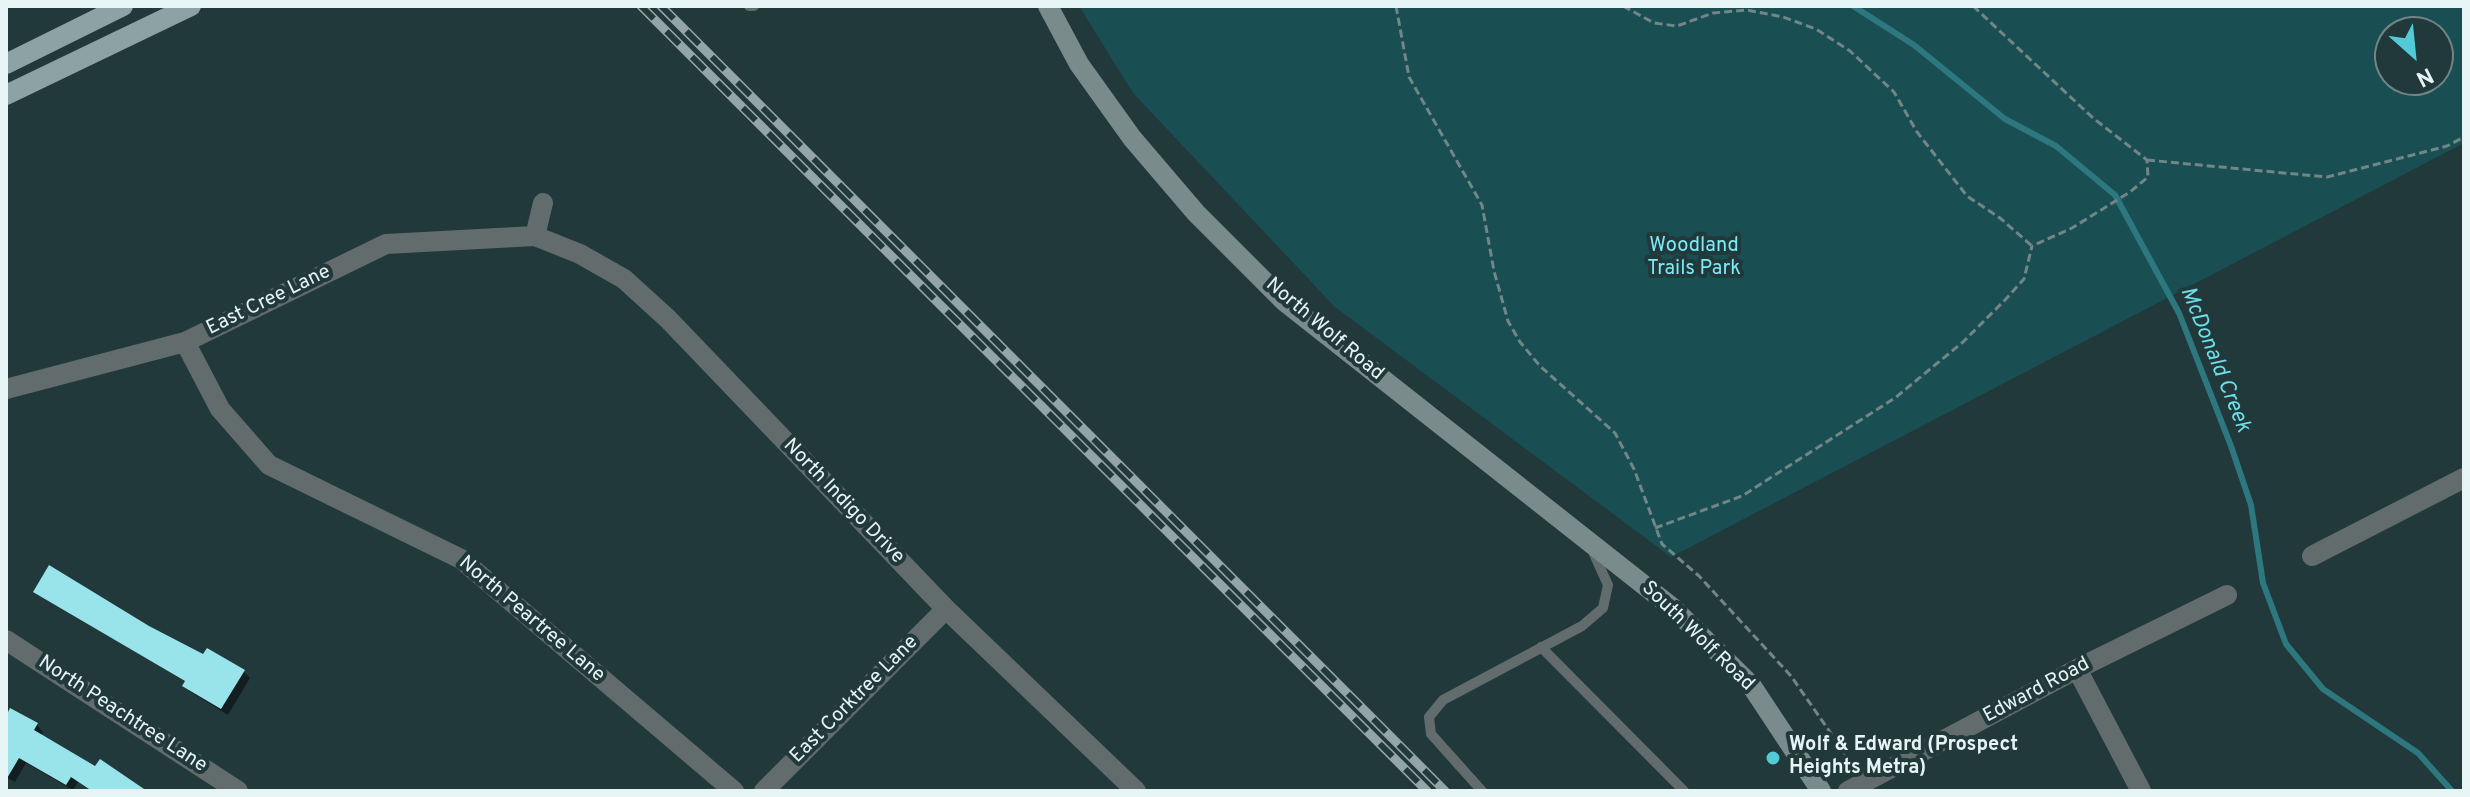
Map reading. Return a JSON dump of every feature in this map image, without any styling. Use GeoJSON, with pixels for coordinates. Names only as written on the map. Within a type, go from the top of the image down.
{"type":"FeatureCollection","features":[{"type":"Feature","properties":{"kind":"main road"},"geometry":{"type":"LineString","coordinates":[[6,64],[123,6]]}},
{"type":"Feature","properties":{"kind":"main road"},"geometry":{"type":"LineString","coordinates":[[6,95],[191,6]]}},
{"type":"Feature","properties":{"kind":"main road","name":"North Wolf Road"},"geometry":{"type":"LineString","coordinates":[[1048,6],[1079,64],[1132,138],[1196,213],[1285,302],[1584,537]]}},
{"type":"Feature","properties":{"kind":"main road","name":"South Wolf Road"},"geometry":{"type":"LineString","coordinates":[[1584,537],[1673,608],[1751,685],[1821,791]]}},
{"type":"Feature","properties":{"kind":"street"},"geometry":{"type":"LineString","coordinates":[[535,236],[543,203]]}},
{"type":"Feature","properties":{"kind":"street","name":"East Cree Lane"},"geometry":{"type":"LineString","coordinates":[[6,389],[185,342],[386,244],[535,236]]}},
{"type":"Feature","properties":{"kind":"street","name":"North Indigo Drive"},"geometry":{"type":"LineString","coordinates":[[535,236],[580,254],[624,279],[668,319],[946,609],[1136,791]]}},
{"type":"Feature","properties":{"kind":"street","name":"North Peartree Lane"},"geometry":{"type":"LineString","coordinates":[[185,342],[220,409],[269,465],[461,559],[734,791]]}},
{"type":"Feature","properties":{"kind":"street"},"geometry":{"type":"LineString","coordinates":[[2312,556],[2464,478]]}},
{"type":"Feature","properties":{"kind":"street","name":"Edward Road"},"geometry":{"type":"LineString","coordinates":[[1848,791],[2077,669],[2227,595]]}},
{"type":"Feature","properties":{"kind":"street","name":"East Corktree Lane"},"geometry":{"type":"LineString","coordinates":[[764,791],[946,609]]}},
{"type":"Feature","properties":{"kind":"street","name":"North Peachtree Lane"},"geometry":{"type":"LineString","coordinates":[[6,640],[238,791]]}},
{"type":"Feature","properties":{"kind":"street"},"geometry":{"type":"LineString","coordinates":[[2077,669],[2141,791]]}},
{"type":"Feature","properties":{"kind":"lane"},"geometry":{"type":"LineString","coordinates":[[1482,791],[1431,734],[1429,717],[1443,700],[1582,626],[1603,608],[1608,585],[1603,567],[1584,537]]}},
{"type":"Feature","properties":{"kind":"lane"},"geometry":{"type":"LineString","coordinates":[[1541,647],[1684,791]]}},
{"type":"Feature","properties":{"kind":"path"},"geometry":{"type":"LineString","coordinates":[[1396,6],[1409,77],[1416,95],[1482,205],[1494,271],[1508,321],[1540,366],[1615,433],[1634,469],[1662,544],[1699,576],[1791,676],[1856,770]]}},
{"type":"Feature","properties":{"kind":"path"},"geometry":{"type":"LineString","coordinates":[[1623,6],[1654,23],[1677,26],[1713,13],[1747,10],[1783,17],[1816,29],[1850,51],[1894,92],[1917,132],[1967,196],[2000,218],[2032,246]]}},
{"type":"Feature","properties":{"kind":"path"},"geometry":{"type":"LineString","coordinates":[[1973,6],[2093,118],[2147,160],[2327,177],[2447,146],[2464,137]]}},
{"type":"Feature","properties":{"kind":"path"},"geometry":{"type":"LineString","coordinates":[[1654,528],[1742,496],[1895,398],[1963,342],[2024,279],[2032,246],[2105,209],[2130,192],[2148,177],[2147,160]]}},
{"type":"Feature","properties":{"kind":"green space","name":"Woodland Trails Park"},"geometry":{"type":"Polygon","coordinates":[[[1079,6],[2464,6],[2464,143],[1671,557],[1335,307],[1133,93],[1079,6]]]}},
{"type":"Feature","properties":{"kind":"building"},"geometry":{"type":"Polygon","coordinates":[[[49,565],[149,626],[203,654],[207,648],[245,670],[221,709],[182,686],[185,681],[33,592],[49,565]]]}},
{"type":"Feature","properties":{"kind":"building"},"geometry":{"type":"Polygon","coordinates":[[[10,708],[38,723],[34,730],[95,766],[100,759],[147,791],[92,791],[71,777],[66,785],[19,758],[6,780],[6,716],[10,708]]]}},
{"type":"Feature","properties":{"kind":"waterway","name":"McDonald Creek"},"geometry":{"type":"LineString","coordinates":[[1853,6],[1914,45],[2005,119],[2056,146],[2115,195],[2179,313],[2231,446],[2251,505],[2263,583],[2286,644],[2323,689],[2418,753],[2452,791]]}},
{"type":"Feature","properties":{"kind":"railway"},"geometry":{"type":"LineString","coordinates":[[641,6],[1427,791]]}},
{"type":"Feature","properties":{"kind":"railway"},"geometry":{"type":"LineString","coordinates":[[661,6],[1445,791]]}},
{"type":"Feature","properties":{"kind":"place","name":"Wolf & Edward (Prospect Heights Metra)"},"geometry":{"type":"Point","coordinates":[1773,758]}}]}
